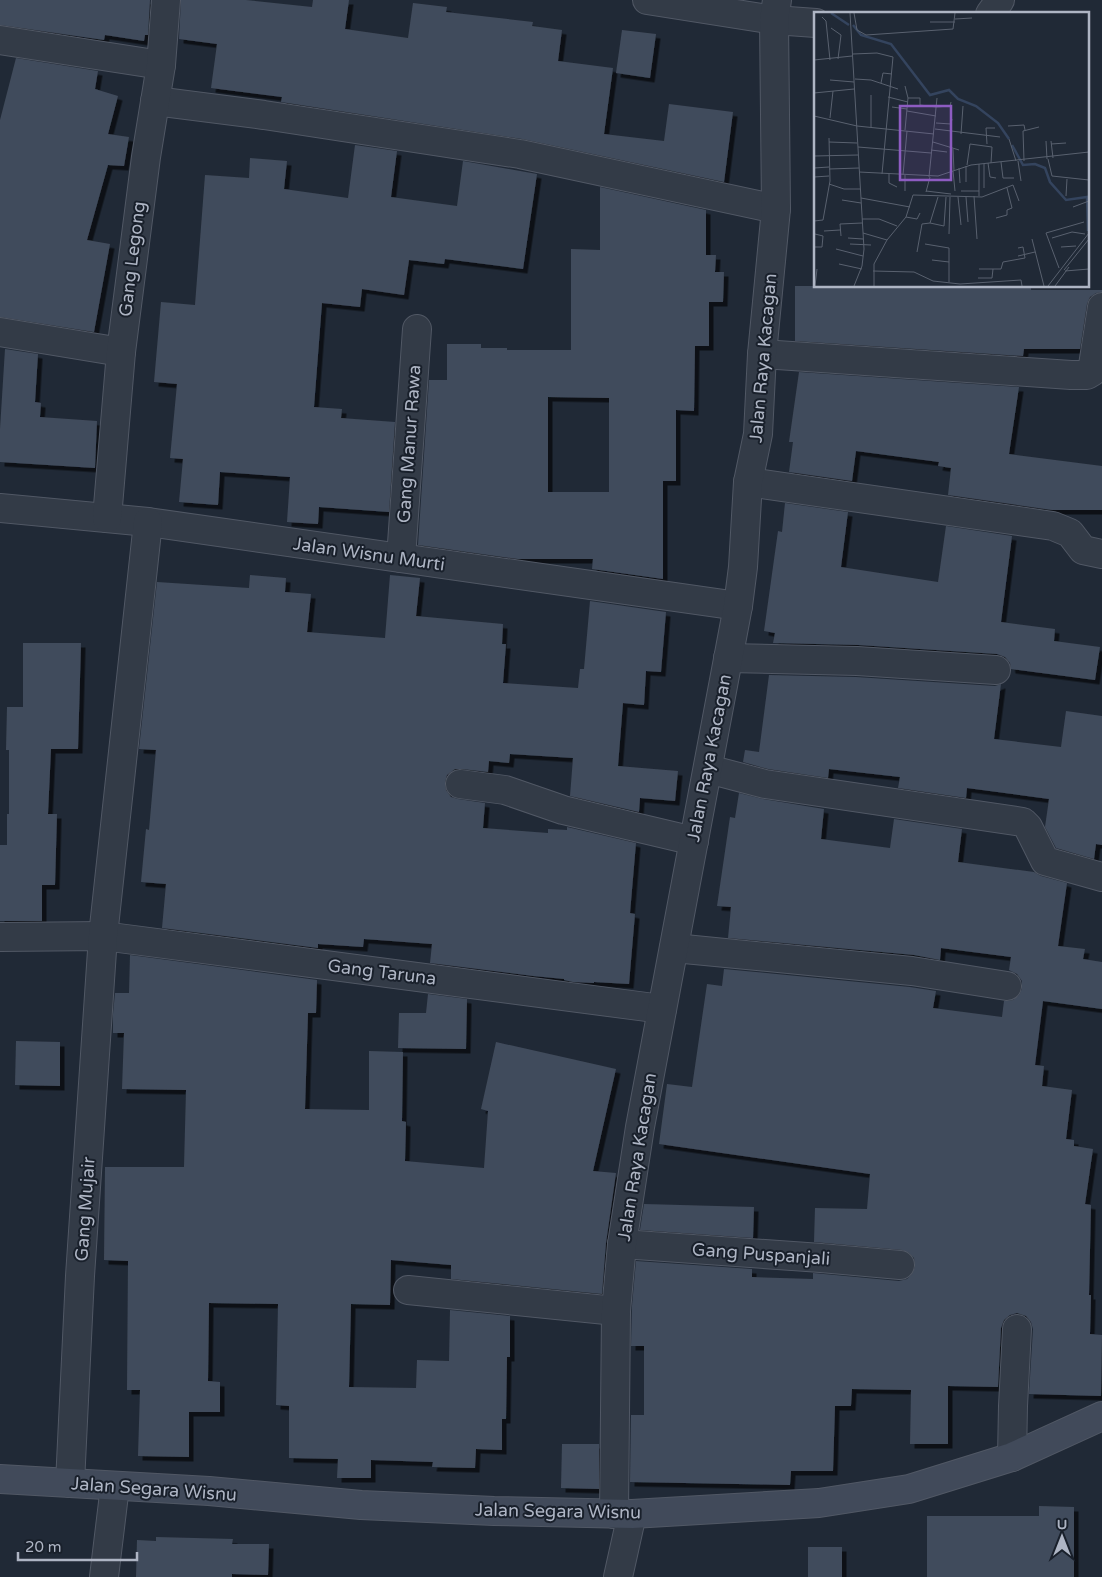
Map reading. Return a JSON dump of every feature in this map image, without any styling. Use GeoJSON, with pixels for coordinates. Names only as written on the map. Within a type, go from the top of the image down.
{"type":"FeatureCollection","features":[{"type":"Feature","properties":{"kind":"street","name":"Gang Legong"},"geometry":{"type":"LineString","coordinates":[[107,518],[121,352],[144,166],[161,65],[166,0]]}},
{"type":"Feature","properties":{"kind":"street"},"geometry":{"type":"LineString","coordinates":[[647,0],[775,10],[814,22]]}},
{"type":"Feature","properties":{"kind":"street"},"geometry":{"type":"LineString","coordinates":[[991,12],[1000,0]]}},
{"type":"Feature","properties":{"kind":"street","name":"Jalan Raya Kacagan"},"geometry":{"type":"LineString","coordinates":[[618,1577],[623,1514],[616,1311],[622,1244],[640,1128],[738,606],[743,567],[748,482],[758,434],[762,354],[776,209],[775,10]]}},
{"type":"Feature","properties":{"kind":"street"},"geometry":{"type":"LineString","coordinates":[[0,40],[161,65]]}},
{"type":"Feature","properties":{"kind":"street"},"geometry":{"type":"LineString","coordinates":[[155,102],[264,115],[520,154],[776,209]]}},
{"type":"Feature","properties":{"kind":"street"},"geometry":{"type":"LineString","coordinates":[[762,354],[1087,375],[1092,372],[1102,308]]}},
{"type":"Feature","properties":{"kind":"street","name":"Gang Manur Rawa"},"geometry":{"type":"LineString","coordinates":[[400,558],[418,329]]}},
{"type":"Feature","properties":{"kind":"street"},"geometry":{"type":"LineString","coordinates":[[0,332],[121,352]]}},
{"type":"Feature","properties":{"kind":"street"},"geometry":{"type":"LineString","coordinates":[[748,482],[1053,526],[1070,533],[1083,550],[1102,554]]}},
{"type":"Feature","properties":{"kind":"street","name":"Jalan Wisnu Murti"},"geometry":{"type":"LineString","coordinates":[[0,508],[148,522],[738,606]]}},
{"type":"Feature","properties":{"kind":"street","name":"Gang Mujair"},"geometry":{"type":"LineString","coordinates":[[70,1483],[80,1276],[103,936],[148,522]]}},
{"type":"Feature","properties":{"kind":"street"},"geometry":{"type":"LineString","coordinates":[[728,658],[857,662],[996,670]]}},
{"type":"Feature","properties":{"kind":"street"},"geometry":{"type":"LineString","coordinates":[[708,769],[765,784],[1023,822],[1045,862],[1102,877]]}},
{"type":"Feature","properties":{"kind":"street"},"geometry":{"type":"LineString","coordinates":[[460,784],[505,790],[563,810],[694,841]]}},
{"type":"Feature","properties":{"kind":"street","name":"Gang Taruna"},"geometry":{"type":"LineString","coordinates":[[0,937],[103,936],[662,1008]]}},
{"type":"Feature","properties":{"kind":"street"},"geometry":{"type":"LineString","coordinates":[[674,948],[912,971],[1007,986]]}},
{"type":"Feature","properties":{"kind":"street","name":"Gang Puspanjali"},"geometry":{"type":"LineString","coordinates":[[622,1244],[900,1265]]}},
{"type":"Feature","properties":{"kind":"street"},"geometry":{"type":"LineString","coordinates":[[408,1290],[616,1311]]}},
{"type":"Feature","properties":{"kind":"street"},"geometry":{"type":"LineString","coordinates":[[1012,1458],[1012,1406],[1017,1329]]}},
{"type":"Feature","properties":{"kind":"street","name":"Jalan Segara Wisnu"},"geometry":{"type":"LineString","coordinates":[[0,1479],[361,1504],[494,1511],[623,1514],[819,1502],[909,1490],[1012,1458],[1102,1416]]}},
{"type":"Feature","properties":{"kind":"street"},"geometry":{"type":"LineString","coordinates":[[104,1577],[115,1486]]}},
{"type":"Feature","properties":{"kind":"building"},"geometry":{"type":"Polygon","coordinates":[[[0,0],[150,0],[148,35],[145,35],[144,41],[105,35],[104,40],[0,25],[0,0]]]}},
{"type":"Feature","properties":{"kind":"building"},"geometry":{"type":"Polygon","coordinates":[[[181,0],[246,0],[312,7],[313,0],[349,0],[345,29],[408,38],[413,3],[447,7],[446,12],[533,22],[532,26],[562,30],[558,61],[613,68],[604,134],[664,141],[669,104],[733,112],[724,182],[522,139],[281,102],[282,97],[211,88],[217,44],[179,39],[181,0]]]}},
{"type":"Feature","properties":{"kind":"building"},"geometry":{"type":"Polygon","coordinates":[[[622,30],[656,34],[650,78],[616,73],[622,30]]]}},
{"type":"Feature","properties":{"kind":"building"},"geometry":{"type":"Polygon","coordinates":[[[16,58],[98,71],[95,89],[118,96],[108,134],[129,137],[124,166],[108,165],[87,240],[110,244],[94,332],[0,317],[0,120],[16,58]]]}},
{"type":"Feature","properties":{"kind":"building"},"geometry":{"type":"Polygon","coordinates":[[[355,145],[397,151],[391,197],[457,206],[463,161],[537,174],[523,269],[445,259],[444,264],[409,260],[404,295],[362,289],[360,307],[322,303],[314,407],[342,409],[341,418],[395,422],[389,512],[319,507],[318,524],[287,522],[290,477],[220,472],[218,505],[179,502],[183,459],[170,458],[177,384],[154,382],[161,302],[195,305],[205,175],[249,178],[250,158],[287,161],[284,189],[348,198],[355,145]]]}},
{"type":"Feature","properties":{"kind":"building"},"geometry":{"type":"Polygon","coordinates":[[[600,187],[706,210],[706,255],[716,255],[715,272],[724,272],[723,302],[709,302],[709,346],[695,346],[694,411],[676,410],[676,481],[663,481],[663,579],[592,569],[593,559],[518,559],[418,545],[429,380],[447,380],[447,344],[481,344],[481,348],[507,348],[507,350],[571,350],[571,249],[600,250],[600,187]],[[548,397],[548,492],[609,492],[609,398],[548,397]]]}},
{"type":"Feature","properties":{"kind":"building"},"geometry":{"type":"Polygon","coordinates":[[[795,286],[814,286],[814,288],[1031,288],[1031,290],[1102,290],[1102,292],[1090,297],[1087,304],[1080,349],[1024,349],[1023,356],[795,341],[795,286]]]}},
{"type":"Feature","properties":{"kind":"building"},"geometry":{"type":"Polygon","coordinates":[[[5,349],[38,354],[35,402],[41,403],[40,417],[97,421],[95,468],[0,462],[5,349]]]}},
{"type":"Feature","properties":{"kind":"building"},"geometry":{"type":"Polygon","coordinates":[[[799,372],[1019,387],[1009,454],[1102,466],[1102,510],[1052,510],[948,495],[951,468],[938,466],[939,462],[856,451],[852,481],[789,472],[793,442],[789,442],[799,372]]]}},
{"type":"Feature","properties":{"kind":"building"},"geometry":{"type":"Polygon","coordinates":[[[785,503],[848,512],[841,567],[938,582],[946,526],[1012,536],[1001,622],[1055,629],[1054,641],[1100,647],[1095,680],[1011,669],[1010,663],[1005,657],[997,654],[858,645],[773,643],[775,633],[764,631],[778,531],[782,532],[785,503]]]}},
{"type":"Feature","properties":{"kind":"building"},"geometry":{"type":"Polygon","coordinates":[[[250,575],[286,578],[285,592],[311,594],[307,632],[385,638],[390,575],[420,578],[416,616],[503,624],[502,644],[506,644],[503,683],[578,688],[580,669],[584,669],[590,601],[666,612],[661,672],[646,671],[644,705],[623,703],[618,766],[678,771],[675,801],[640,798],[639,812],[570,796],[573,758],[510,754],[509,763],[489,761],[488,772],[455,769],[447,775],[445,782],[446,790],[451,797],[485,803],[483,828],[548,833],[548,829],[567,830],[567,827],[636,843],[630,913],[635,914],[629,984],[573,982],[564,979],[430,963],[432,944],[364,939],[363,947],[318,944],[318,948],[162,928],[166,884],[141,882],[146,829],[149,830],[156,750],[139,749],[157,582],[249,588],[250,575]]]}},
{"type":"Feature","properties":{"kind":"building"},"geometry":{"type":"Polygon","coordinates":[[[23,643],[81,643],[78,749],[51,749],[48,814],[57,814],[55,885],[42,885],[42,921],[0,921],[0,845],[7,845],[7,814],[9,814],[9,750],[6,750],[7,707],[23,707],[23,643]]]}},
{"type":"Feature","properties":{"kind":"building"},"geometry":{"type":"Polygon","coordinates":[[[769,675],[856,677],[995,686],[1001,684],[994,739],[1061,747],[1066,711],[1102,716],[1102,845],[1096,844],[1094,859],[1056,848],[1045,827],[1049,799],[967,788],[966,798],[898,788],[900,777],[829,769],[828,778],[768,769],[743,762],[745,750],[759,752],[769,675]]]}},
{"type":"Feature","properties":{"kind":"building"},"geometry":{"type":"Polygon","coordinates":[[[739,793],[824,809],[821,839],[890,848],[894,819],[962,829],[958,862],[1034,872],[1041,876],[1067,883],[1058,946],[1085,949],[1083,959],[1102,962],[1102,1009],[1043,1001],[1035,1065],[1044,1066],[1042,1086],[1072,1090],[1066,1139],[1074,1140],[1074,1146],[1093,1149],[1085,1204],[1091,1205],[1090,1334],[1102,1335],[1101,1396],[1029,1394],[1033,1329],[1031,1322],[1026,1316],[1017,1313],[1010,1315],[1004,1320],[1001,1328],[998,1387],[948,1386],[948,1444],[910,1444],[911,1390],[852,1389],[851,1406],[835,1406],[833,1471],[791,1471],[790,1485],[630,1482],[631,1415],[644,1415],[644,1346],[631,1346],[636,1261],[752,1269],[752,1277],[813,1279],[813,1273],[899,1281],[907,1279],[915,1267],[914,1258],[902,1250],[814,1242],[815,1208],[867,1209],[870,1174],[659,1144],[667,1084],[692,1087],[707,984],[722,986],[724,969],[910,987],[936,991],[933,1008],[1002,1017],[1004,1001],[1013,1000],[1022,989],[1022,981],[1017,974],[1009,970],[1011,957],[941,948],[940,960],[914,955],[728,938],[731,907],[717,906],[730,817],[735,818],[739,793]]]}},
{"type":"Feature","properties":{"kind":"building"},"geometry":{"type":"Polygon","coordinates":[[[130,955],[317,980],[316,1013],[308,1013],[305,1109],[369,1110],[369,1051],[403,1052],[402,1121],[406,1122],[405,1161],[484,1168],[488,1111],[481,1109],[496,1042],[616,1069],[593,1171],[616,1173],[606,1243],[602,1294],[451,1279],[451,1265],[391,1260],[390,1305],[351,1304],[349,1387],[416,1388],[417,1360],[449,1361],[450,1310],[510,1316],[510,1357],[507,1357],[506,1419],[502,1419],[502,1450],[476,1449],[475,1468],[432,1467],[433,1462],[371,1460],[371,1478],[337,1478],[338,1459],[289,1458],[289,1406],[276,1405],[278,1304],[209,1303],[208,1381],[220,1382],[220,1412],[189,1412],[189,1457],[138,1456],[140,1390],[127,1390],[128,1261],[104,1260],[105,1167],[184,1167],[186,1090],[122,1089],[124,1033],[113,1033],[113,1014],[115,993],[129,993],[130,955]]]}},
{"type":"Feature","properties":{"kind":"building"},"geometry":{"type":"Polygon","coordinates":[[[428,994],[467,999],[466,1049],[398,1048],[399,1013],[426,1013],[428,994]]]}},
{"type":"Feature","properties":{"kind":"building"},"geometry":{"type":"Polygon","coordinates":[[[16,1041],[60,1042],[60,1086],[15,1085],[16,1041]]]}},
{"type":"Feature","properties":{"kind":"building"},"geometry":{"type":"Polygon","coordinates":[[[644,1204],[754,1207],[753,1238],[640,1230],[644,1204]]]}},
{"type":"Feature","properties":{"kind":"building"},"geometry":{"type":"Polygon","coordinates":[[[562,1444],[599,1444],[599,1489],[561,1488],[562,1444]]]}},
{"type":"Feature","properties":{"kind":"building"},"geometry":{"type":"Polygon","coordinates":[[[1039,1506],[1074,1507],[1074,1577],[927,1577],[927,1516],[1039,1516],[1039,1506]]]}},
{"type":"Feature","properties":{"kind":"building"},"geometry":{"type":"Polygon","coordinates":[[[156,1537],[233,1539],[232,1544],[269,1544],[268,1575],[232,1574],[232,1577],[136,1577],[137,1540],[156,1541],[156,1537]]]}},
{"type":"Feature","properties":{"kind":"building"},"geometry":{"type":"Polygon","coordinates":[[[808,1547],[842,1547],[842,1577],[808,1577],[808,1547]]]}}]}
